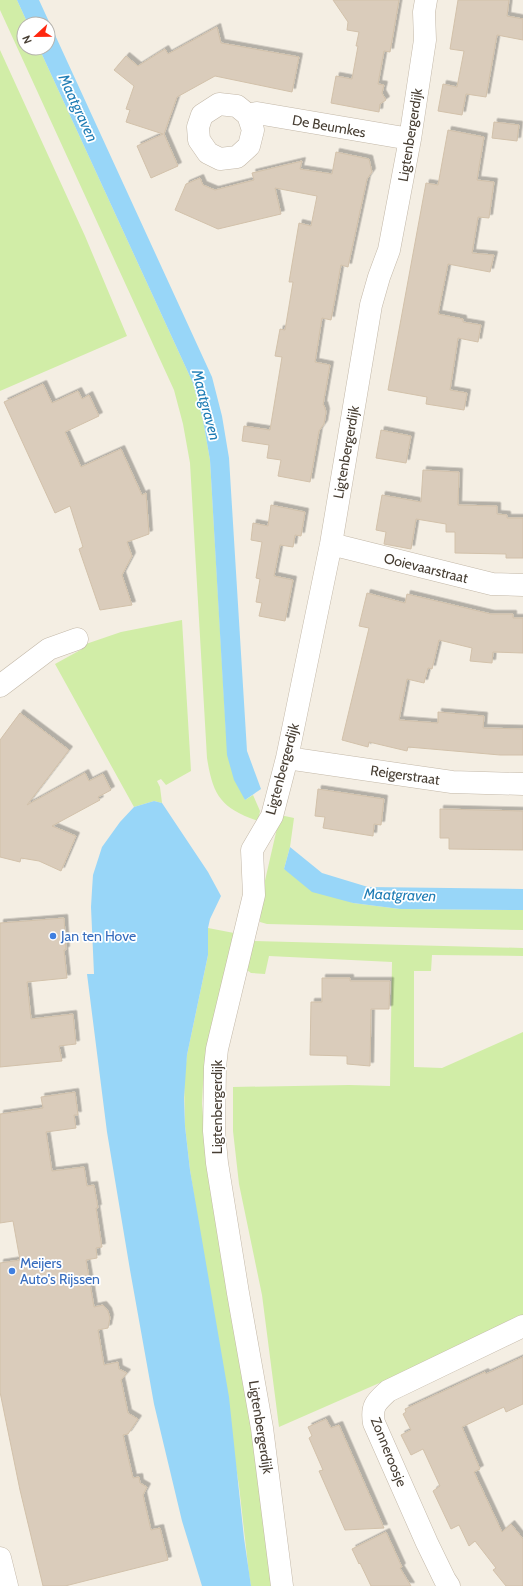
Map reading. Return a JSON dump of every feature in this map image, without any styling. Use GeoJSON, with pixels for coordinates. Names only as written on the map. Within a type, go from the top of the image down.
{"type":"FeatureCollection","features":[{"type":"Feature","properties":{"kind":"street","name":"Ligtenbergerdijk"},"geometry":{"type":"LineString","coordinates":[[282,1586],[262,1428],[217,1163],[214,1131],[214,1098],[217,1049],[254,895],[252,850],[272,816],[287,758],[330,544],[371,305],[378,277],[389,250],[410,140],[425,40],[424,12],[426,0]]}},
{"type":"Feature","properties":{"kind":"street","name":"De Beumkes"},"geometry":{"type":"LineString","coordinates":[[248,115],[257,113],[410,140]]}},
{"type":"Feature","properties":{"kind":"street","name":"Ooievaarstraat"},"geometry":{"type":"LineString","coordinates":[[330,544],[492,584],[523,585]]}},
{"type":"Feature","properties":{"kind":"street"},"geometry":{"type":"LineString","coordinates":[[0,686],[49,649],[76,639]]}},
{"type":"Feature","properties":{"kind":"street","name":"Reigerstraat"},"geometry":{"type":"LineString","coordinates":[[287,758],[452,782],[523,784]]}},
{"type":"Feature","properties":{"kind":"street","name":"Zonneroosje"},"geometry":{"type":"LineString","coordinates":[[449,1586],[427,1543],[374,1423],[372,1411],[377,1400],[388,1391],[523,1326]]}},
{"type":"Feature","properties":{"kind":"green space"},"geometry":{"type":"Polygon","coordinates":[[[0,0],[17,0],[24,16],[16,16],[16,45],[0,10],[0,0]]]}},
{"type":"Feature","properties":{"kind":"green space"},"geometry":{"type":"Polygon","coordinates":[[[0,50],[85,236],[127,336],[0,391],[0,50]]]}},
{"type":"Feature","properties":{"kind":"green space"},"geometry":{"type":"Polygon","coordinates":[[[21,56],[43,56],[193,383],[203,420],[210,460],[226,732],[245,800],[253,795],[260,811],[258,821],[235,811],[221,799],[212,782],[209,771],[190,463],[183,424],[174,390],[21,56]]]}},
{"type":"Feature","properties":{"kind":"green space"},"geometry":{"type":"Polygon","coordinates":[[[182,620],[191,771],[166,785],[161,779],[157,781],[160,787],[162,803],[154,801],[134,807],[55,664],[84,648],[83,645],[121,632],[182,620]]]}},
{"type":"Feature","properties":{"kind":"green space"},"geometry":{"type":"Polygon","coordinates":[[[280,815],[294,818],[290,847],[284,869],[353,903],[400,909],[523,910],[523,930],[267,924],[260,922],[261,898],[280,815]]]}},
{"type":"Feature","properties":{"kind":"green space"},"geometry":{"type":"Polygon","coordinates":[[[208,928],[234,933],[210,1042],[203,1084],[202,1104],[206,1154],[252,1424],[271,1586],[251,1586],[239,1486],[190,1170],[185,1126],[184,1079],[187,1055],[208,955],[208,928]]]}},
{"type":"Feature","properties":{"kind":"green space"},"geometry":{"type":"Polygon","coordinates":[[[254,941],[523,948],[523,956],[432,955],[431,971],[414,971],[414,1067],[442,1068],[523,1032],[523,1320],[279,1427],[262,1295],[239,1184],[233,1131],[233,1087],[349,1085],[390,1086],[392,962],[269,956],[265,974],[251,973],[243,967],[254,941]]]}},
{"type":"Feature","properties":{"kind":"water"},"geometry":{"type":"Polygon","coordinates":[[[17,0],[39,0],[46,16],[24,16],[17,0]]]}},
{"type":"Feature","properties":{"kind":"water","name":"Maatgraven"},"geometry":{"type":"Polygon","coordinates":[[[56,37],[212,377],[222,416],[229,458],[247,751],[261,789],[245,800],[234,780],[227,755],[210,460],[203,420],[193,383],[43,56],[56,56],[56,37]]]}},
{"type":"Feature","properties":{"kind":"water"},"geometry":{"type":"Polygon","coordinates":[[[154,801],[162,803],[208,872],[221,896],[210,919],[208,928],[208,955],[187,1055],[184,1098],[185,1126],[190,1170],[229,1397],[244,1538],[251,1586],[202,1586],[182,1521],[154,1404],[130,1270],[107,1132],[87,974],[94,974],[91,907],[92,890],[93,875],[102,847],[120,822],[134,807],[154,801]]]}},
{"type":"Feature","properties":{"kind":"water","name":"Maatgraven"},"geometry":{"type":"Polygon","coordinates":[[[290,847],[322,873],[368,887],[523,889],[523,910],[400,909],[353,903],[312,892],[284,869],[290,847]]]}},
{"type":"Feature","properties":{"kind":"building"},"geometry":{"type":"Polygon","coordinates":[[[333,0],[399,0],[390,52],[384,51],[378,84],[384,85],[382,93],[386,100],[380,104],[379,112],[331,103],[336,76],[352,79],[359,32],[347,30],[348,22],[333,0]]]}},
{"type":"Feature","properties":{"kind":"building"},"geometry":{"type":"Polygon","coordinates":[[[458,0],[509,0],[507,16],[523,19],[523,40],[497,35],[486,97],[466,94],[462,115],[438,111],[443,84],[457,87],[464,51],[450,49],[458,0]]]}},
{"type":"Feature","properties":{"kind":"building"},"geometry":{"type":"Polygon","coordinates":[[[217,27],[221,43],[299,57],[292,92],[215,76],[177,97],[164,134],[178,166],[151,178],[137,146],[163,134],[126,122],[130,110],[126,109],[134,86],[114,70],[126,56],[138,66],[165,49],[168,54],[217,27]]]}},
{"type":"Feature","properties":{"kind":"building"},"geometry":{"type":"Polygon","coordinates":[[[494,122],[519,125],[517,141],[492,138],[494,122]]]}},
{"type":"Feature","properties":{"kind":"building"},"geometry":{"type":"Polygon","coordinates":[[[448,130],[484,137],[477,180],[494,182],[489,218],[478,217],[472,253],[494,255],[490,272],[448,264],[438,314],[463,319],[463,322],[481,325],[478,342],[458,338],[450,390],[467,393],[464,410],[426,404],[427,397],[388,390],[426,183],[438,185],[448,130]]]}},
{"type":"Feature","properties":{"kind":"building"},"geometry":{"type":"Polygon","coordinates":[[[336,152],[369,159],[372,172],[367,179],[348,267],[341,265],[331,320],[322,318],[315,362],[330,365],[323,405],[326,412],[324,424],[319,431],[310,482],[278,476],[281,460],[267,458],[269,445],[242,441],[244,426],[270,430],[282,357],[275,356],[280,329],[285,330],[293,282],[289,282],[299,223],[311,226],[317,196],[275,188],[281,214],[218,229],[175,210],[186,184],[200,178],[203,185],[215,190],[254,180],[252,173],[302,161],[300,169],[332,174],[336,152]]]}},
{"type":"Feature","properties":{"kind":"building"},"geometry":{"type":"Polygon","coordinates":[[[43,384],[52,403],[78,391],[82,399],[89,395],[99,416],[65,432],[81,467],[121,449],[142,495],[146,493],[149,534],[127,542],[132,556],[122,575],[132,605],[100,610],[79,549],[83,547],[70,506],[55,513],[4,402],[43,384]]]}},
{"type":"Feature","properties":{"kind":"building"},"geometry":{"type":"Polygon","coordinates":[[[381,430],[411,436],[406,463],[376,458],[381,430]]]}},
{"type":"Feature","properties":{"kind":"building"},"geometry":{"type":"Polygon","coordinates":[[[423,470],[459,472],[458,505],[497,506],[497,514],[507,515],[507,518],[523,518],[523,558],[506,558],[506,554],[455,553],[455,532],[446,532],[446,524],[416,519],[411,549],[384,544],[386,532],[376,530],[382,495],[421,502],[423,470]]]}},
{"type":"Feature","properties":{"kind":"building"},"geometry":{"type":"Polygon","coordinates":[[[271,505],[305,512],[301,536],[295,535],[293,547],[280,545],[274,576],[293,580],[285,621],[259,616],[262,603],[256,602],[260,579],[256,578],[262,542],[251,540],[253,523],[268,526],[271,505]]]}},
{"type":"Feature","properties":{"kind":"building"},"geometry":{"type":"Polygon","coordinates":[[[367,593],[405,603],[407,594],[491,614],[513,614],[513,618],[523,618],[523,653],[493,652],[492,663],[470,661],[472,648],[439,640],[432,669],[428,668],[424,683],[407,679],[399,720],[438,723],[438,712],[484,716],[483,728],[523,729],[523,755],[500,755],[408,747],[407,751],[369,742],[368,747],[342,740],[369,628],[359,626],[367,593]]]}},
{"type":"Feature","properties":{"kind":"building"},"geometry":{"type":"Polygon","coordinates":[[[20,713],[69,750],[27,805],[85,773],[89,781],[103,774],[111,790],[98,797],[100,800],[52,826],[76,836],[61,871],[39,861],[21,858],[20,862],[0,857],[0,740],[20,713]]]}},
{"type":"Feature","properties":{"kind":"building"},"geometry":{"type":"Polygon","coordinates":[[[318,789],[384,799],[381,825],[374,824],[373,836],[323,828],[325,817],[315,816],[318,789]]]}},
{"type":"Feature","properties":{"kind":"building"},"geometry":{"type":"Polygon","coordinates":[[[440,809],[523,811],[523,850],[449,849],[449,838],[440,838],[440,809]]]}},
{"type":"Feature","properties":{"kind":"building"},"geometry":{"type":"Polygon","coordinates":[[[64,918],[66,950],[64,950],[67,978],[27,982],[31,1019],[73,1014],[76,1044],[59,1046],[62,1061],[0,1067],[0,923],[64,918]]]}},
{"type":"Feature","properties":{"kind":"building"},"geometry":{"type":"Polygon","coordinates":[[[322,978],[350,978],[350,981],[390,981],[389,1009],[371,1009],[370,1066],[347,1064],[347,1056],[310,1055],[311,1002],[322,1002],[322,978]]]}},
{"type":"Feature","properties":{"kind":"building"},"geometry":{"type":"Polygon","coordinates":[[[75,1092],[78,1115],[74,1115],[76,1128],[46,1132],[52,1171],[84,1167],[87,1186],[94,1185],[102,1247],[96,1248],[97,1258],[86,1260],[94,1307],[103,1305],[108,1311],[110,1318],[108,1328],[98,1330],[104,1365],[118,1362],[119,1369],[127,1373],[121,1380],[128,1413],[138,1419],[128,1434],[123,1435],[133,1478],[139,1477],[140,1483],[147,1487],[143,1495],[151,1530],[160,1528],[168,1560],[65,1586],[43,1586],[20,1490],[0,1392],[0,1263],[20,1260],[13,1221],[0,1223],[0,1114],[43,1108],[41,1097],[75,1092]]]}},
{"type":"Feature","properties":{"kind":"building"},"geometry":{"type":"Polygon","coordinates":[[[523,1357],[523,1404],[506,1412],[504,1407],[462,1427],[480,1469],[474,1472],[502,1532],[511,1524],[523,1539],[523,1586],[506,1586],[493,1570],[496,1568],[475,1541],[469,1546],[459,1525],[451,1529],[433,1491],[440,1486],[423,1449],[411,1455],[401,1435],[411,1430],[403,1414],[406,1412],[405,1409],[485,1372],[486,1374],[523,1357]]]}},
{"type":"Feature","properties":{"kind":"building"},"geometry":{"type":"Polygon","coordinates":[[[326,1419],[331,1428],[339,1425],[384,1528],[345,1530],[319,1471],[323,1470],[309,1438],[312,1436],[308,1427],[326,1419]]]}},
{"type":"Feature","properties":{"kind":"building"},"geometry":{"type":"Polygon","coordinates":[[[386,1532],[402,1567],[400,1568],[411,1586],[371,1586],[352,1549],[386,1532]]]}},
{"type":"Feature","properties":{"kind":"place","name":"Jan ten Hove"},"geometry":{"type":"Point","coordinates":[53,936]}},
{"type":"Feature","properties":{"kind":"place","name":"Meijers Auto's Rijssen"},"geometry":{"type":"Point","coordinates":[12,1271]}}]}
